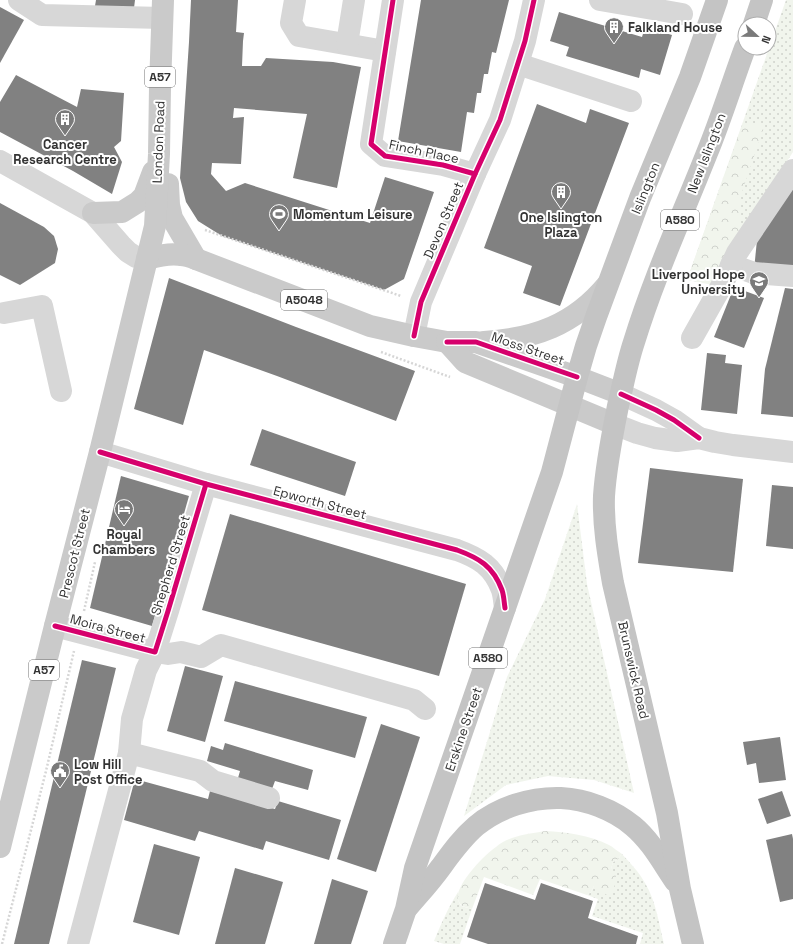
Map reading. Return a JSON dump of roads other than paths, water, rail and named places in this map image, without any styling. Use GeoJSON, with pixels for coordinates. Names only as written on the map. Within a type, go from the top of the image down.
{"type":"FeatureCollection","features":[{"type":"Feature","properties":{"kind":"highway","name":"Islington"},"geometry":{"type":"LineString","coordinates":[[577,377],[607,285],[690,77],[717,0]]}},
{"type":"Feature","properties":{"kind":"highway"},"geometry":{"type":"LineString","coordinates":[[757,16],[762,0]]}},
{"type":"Feature","properties":{"kind":"highway","name":"New Islington"},"geometry":{"type":"LineString","coordinates":[[621,394],[634,342],[657,276],[708,151],[742,56]]}},
{"type":"Feature","properties":{"kind":"highway","name":"Erskine Street"},"geometry":{"type":"LineString","coordinates":[[394,944],[406,910],[415,868],[552,472],[577,377]]}},
{"type":"Feature","properties":{"kind":"highway","name":"Brunswick Road"},"geometry":{"type":"LineString","coordinates":[[621,394],[607,463],[605,524],[608,552],[613,582],[667,813],[680,889],[693,944]]}},
{"type":"Feature","properties":{"kind":"highway","name":"A580"},"geometry":{"type":"LineString","coordinates":[[406,910],[463,837],[477,825],[502,810],[530,801],[545,799],[561,798],[576,800],[607,810],[620,817],[644,836],[654,848],[680,889]]}},
{"type":"Feature","properties":{"kind":"main road","name":"London Road"},"geometry":{"type":"LineString","coordinates":[[147,259],[155,226],[159,154],[162,9]]}},
{"type":"Feature","properties":{"kind":"main road"},"geometry":{"type":"LineString","coordinates":[[94,213],[122,212],[138,202],[144,196],[159,154]]}},
{"type":"Feature","properties":{"kind":"main road"},"geometry":{"type":"LineString","coordinates":[[159,154],[168,184],[169,206],[172,218],[196,259]]}},
{"type":"Feature","properties":{"kind":"main road","name":"Moss Street"},"geometry":{"type":"LineString","coordinates":[[147,259],[170,254],[196,259],[370,326],[447,342],[476,342],[621,394]]}},
{"type":"Feature","properties":{"kind":"main road","name":"Prescot Street"},"geometry":{"type":"LineString","coordinates":[[0,847],[100,452],[147,259]]}},
{"type":"Feature","properties":{"kind":"main road"},"geometry":{"type":"LineString","coordinates":[[476,342],[514,339],[544,331],[571,318],[584,309],[607,285]]}},
{"type":"Feature","properties":{"kind":"main road"},"geometry":{"type":"LineString","coordinates":[[447,342],[465,362],[614,424]]}},
{"type":"Feature","properties":{"kind":"street"},"geometry":{"type":"LineString","coordinates":[[18,0],[42,15],[162,9]]}},
{"type":"Feature","properties":{"kind":"street"},"geometry":{"type":"LineString","coordinates":[[295,0],[291,24],[299,36],[386,51],[394,0]]}},
{"type":"Feature","properties":{"kind":"street"},"geometry":{"type":"LineString","coordinates":[[347,44],[354,0]]}},
{"type":"Feature","properties":{"kind":"street","name":"Devon Street"},"geometry":{"type":"LineString","coordinates":[[414,336],[421,302],[474,174],[500,120],[525,41],[534,0]]}},
{"type":"Feature","properties":{"kind":"street"},"geometry":{"type":"LineString","coordinates":[[600,0],[682,14]]}},
{"type":"Feature","properties":{"kind":"street","name":"Finch Place"},"geometry":{"type":"LineString","coordinates":[[386,51],[371,144],[385,156],[443,165],[474,174]]}},
{"type":"Feature","properties":{"kind":"street"},"geometry":{"type":"LineString","coordinates":[[518,64],[631,101]]}},
{"type":"Feature","properties":{"kind":"street"},"geometry":{"type":"LineString","coordinates":[[0,161],[94,213],[128,252],[136,257],[147,259]]}},
{"type":"Feature","properties":{"kind":"street"},"geometry":{"type":"LineString","coordinates":[[692,338],[737,253],[793,170]]}},
{"type":"Feature","properties":{"kind":"street"},"geometry":{"type":"LineString","coordinates":[[727,274],[754,273],[793,276]]}},
{"type":"Feature","properties":{"kind":"street"},"geometry":{"type":"LineString","coordinates":[[4,313],[42,306],[61,391]]}},
{"type":"Feature","properties":{"kind":"street"},"geometry":{"type":"LineString","coordinates":[[621,394],[674,420],[699,438],[733,445],[793,452]]}},
{"type":"Feature","properties":{"kind":"street"},"geometry":{"type":"LineString","coordinates":[[614,424],[654,438],[677,441],[699,438]]}},
{"type":"Feature","properties":{"kind":"street","name":"Epworth Street"},"geometry":{"type":"LineString","coordinates":[[100,452],[206,484],[457,550],[472,556],[486,565],[494,575],[502,590],[505,608]]}},
{"type":"Feature","properties":{"kind":"street","name":"Shepherd Street"},"geometry":{"type":"LineString","coordinates":[[78,944],[129,753],[132,719],[146,670],[155,652],[206,484]]}},
{"type":"Feature","properties":{"kind":"street","name":"Moira Street"},"geometry":{"type":"LineString","coordinates":[[55,626],[168,654],[181,652],[201,656],[221,645],[414,700],[426,709]]}},
{"type":"Feature","properties":{"kind":"street"},"geometry":{"type":"LineString","coordinates":[[129,753],[200,771],[213,781],[269,798]]}},
{"type":"Feature","properties":{"kind":"place","name":"Falkland House"},"geometry":{"type":"Point","coordinates":[614,44]}},
{"type":"Feature","properties":{"kind":"place","name":"Cancer Research Centre"},"geometry":{"type":"Point","coordinates":[65,136]}},
{"type":"Feature","properties":{"kind":"place","name":"One Islington Plaza"},"geometry":{"type":"Point","coordinates":[561,209]}},
{"type":"Feature","properties":{"kind":"place","name":"Momentum Leisure"},"geometry":{"type":"Point","coordinates":[279,231]}},
{"type":"Feature","properties":{"kind":"place","name":"Liverpool Hope University"},"geometry":{"type":"Point","coordinates":[759,298]}},
{"type":"Feature","properties":{"kind":"place","name":"Royal Chambers"},"geometry":{"type":"Point","coordinates":[124,526]}},
{"type":"Feature","properties":{"kind":"place","name":"Low Hill Post Office"},"geometry":{"type":"Point","coordinates":[60,788]}}]}
